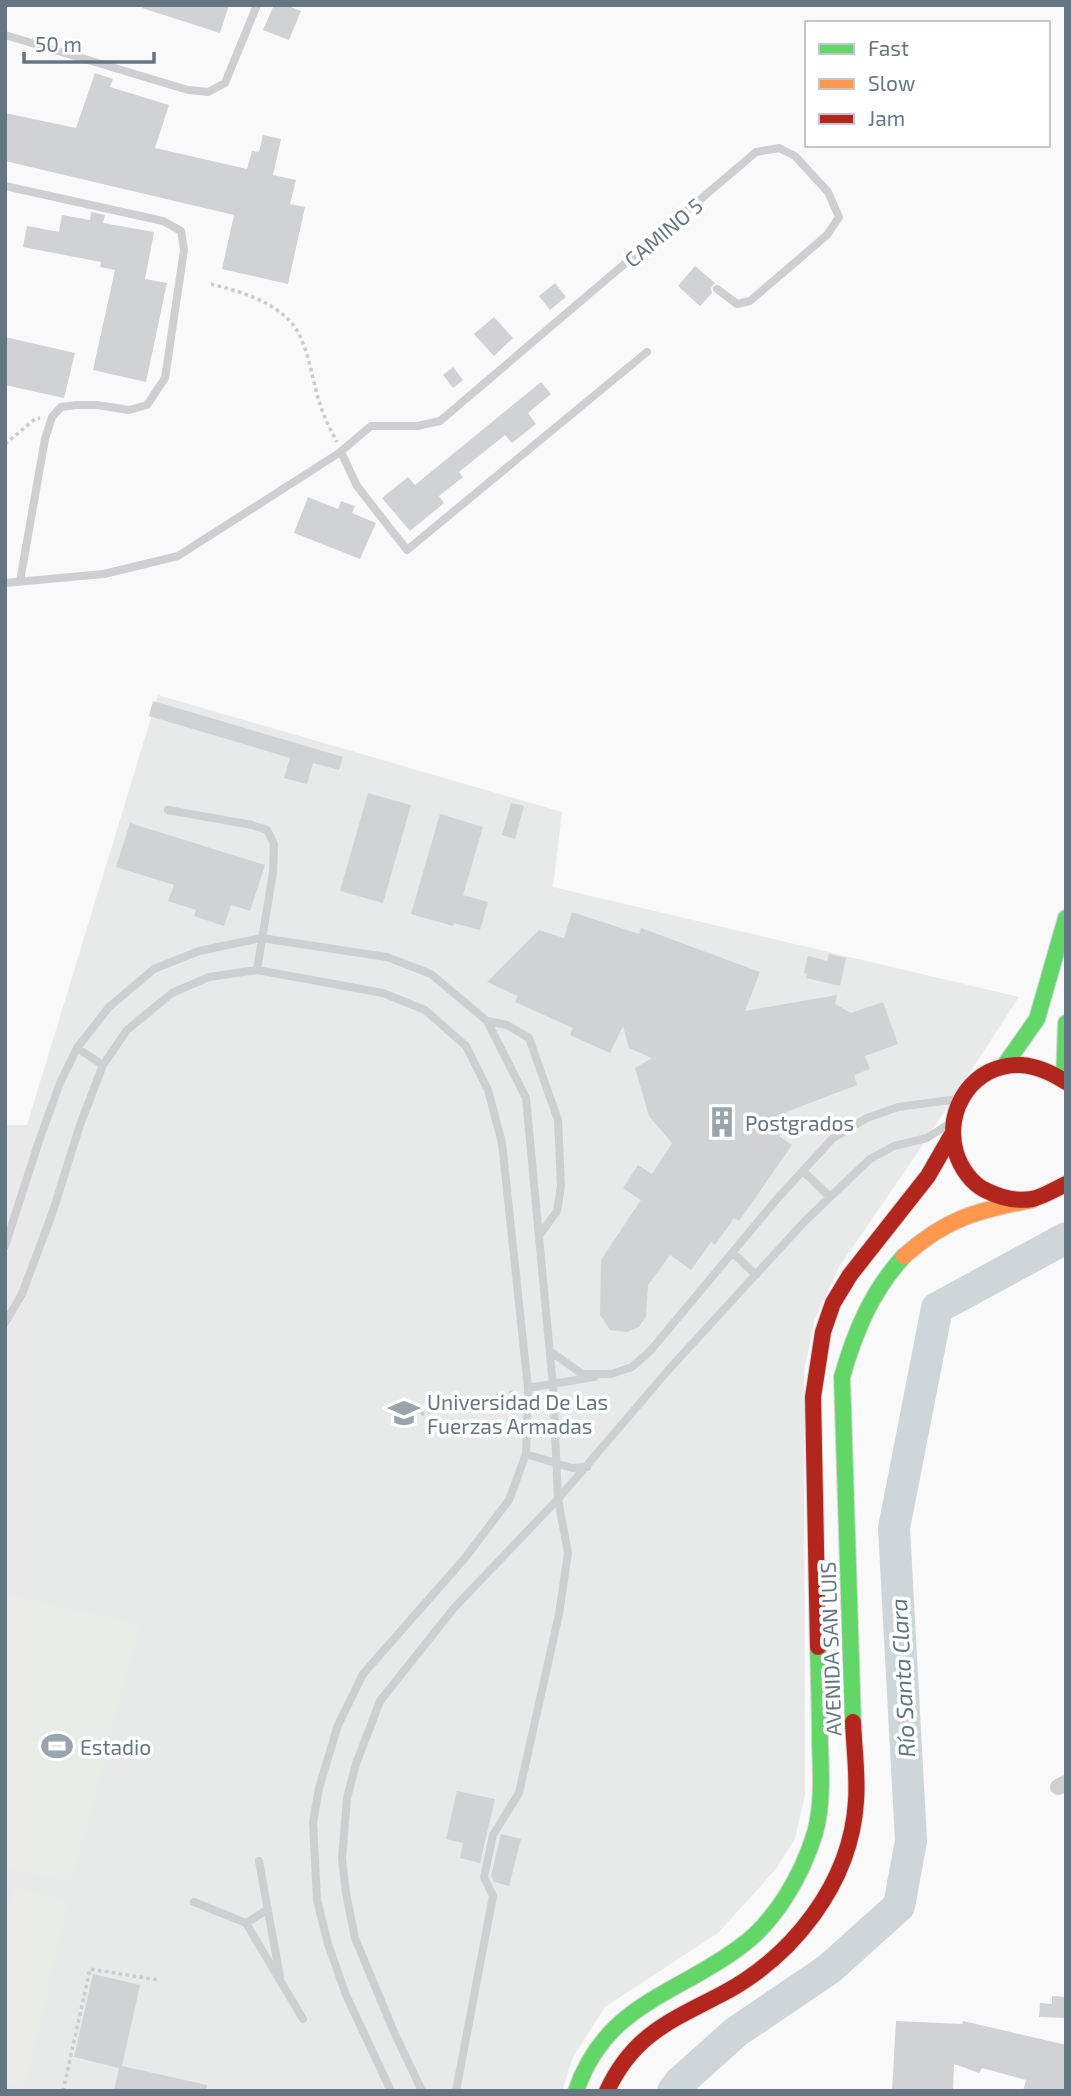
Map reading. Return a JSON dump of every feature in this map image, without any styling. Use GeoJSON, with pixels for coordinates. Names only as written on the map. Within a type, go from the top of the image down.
{"type":"FeatureCollection","features":[{"type":"Feature","properties":{"kind":"street"},"geometry":{"type":"LineString","coordinates":[[1004,1066],[1037,1019],[1066,918]]}},
{"type":"Feature","properties":{"kind":"street"},"geometry":{"type":"LineString","coordinates":[[1065,1081],[1066,1023]]}},
{"type":"Feature","properties":{"kind":"street"},"geometry":{"type":"LineString","coordinates":[[960,1099],[972,1084],[986,1073],[1004,1066],[1025,1064],[1046,1069],[1065,1081]]}},
{"type":"Feature","properties":{"kind":"street","name":"AVENIDA SAN LUIS"},"geometry":{"type":"LineString","coordinates":[[576,2091],[590,2056],[604,2038],[652,1998],[721,1959],[751,1938],[783,1899],[806,1858],[819,1815],[821,1777],[813,1397],[823,1332],[833,1303],[850,1275],[928,1176],[952,1128],[960,1099]]}},
{"type":"Feature","properties":{"kind":"street"},"geometry":{"type":"LineString","coordinates":[[952,1128],[954,1152],[960,1168],[971,1181],[999,1198],[1016,1202],[1032,1200]]}},
{"type":"Feature","properties":{"kind":"street","name":"AVENIDA SAN LUIS"},"geometry":{"type":"LineString","coordinates":[[607,2091],[620,2063],[633,2046],[677,2017],[711,2001],[754,1975],[776,1956],[813,1918],[846,1849],[856,1802],[842,1377],[849,1346],[860,1317],[877,1288],[898,1261],[933,1232],[976,1211],[1051,1195],[1066,1184]]}},
{"type":"Feature","properties":{"kind":"lane"},"geometry":{"type":"LineString","coordinates":[[5,34],[188,90],[208,92],[225,83],[257,5]]}},
{"type":"Feature","properties":{"kind":"lane","name":"CAMINO 5"},"geometry":{"type":"LineString","coordinates":[[340,452],[371,425],[417,426],[440,421],[756,152],[779,148],[795,156],[828,192],[839,218],[827,235],[750,301],[737,304],[717,289]]}},
{"type":"Feature","properties":{"kind":"lane"},"geometry":{"type":"LineString","coordinates":[[5,186],[163,222],[181,232],[184,250],[164,378],[147,405],[130,410],[110,405],[76,404],[61,407],[52,417],[45,439],[20,581]]}},
{"type":"Feature","properties":{"kind":"lane"},"geometry":{"type":"LineString","coordinates":[[5,583],[104,574],[178,556],[340,452],[357,486],[407,550],[647,352]]}},
{"type":"Feature","properties":{"kind":"lane"},"geometry":{"type":"LineString","coordinates":[[168,810],[267,830],[274,844],[273,872],[257,970]]}},
{"type":"Feature","properties":{"kind":"lane"},"geometry":{"type":"LineString","coordinates":[[5,1246],[38,1141],[60,1083],[77,1048],[109,1007],[154,969],[199,951],[261,938],[387,957],[431,974],[487,1021],[526,1098],[553,1386],[558,1499],[568,1553],[559,1614],[519,1793],[493,1835],[484,1877],[493,1896],[456,2091]]}},
{"type":"Feature","properties":{"kind":"lane"},"geometry":{"type":"LineString","coordinates":[[5,1323],[22,1294],[103,1066],[127,1030],[172,992],[209,977],[257,970],[383,993],[425,1010],[466,1046],[488,1090],[502,1143],[528,1388],[526,1454],[509,1500],[465,1559],[362,1674],[338,1725],[319,1788],[313,1822],[317,1900],[328,1944],[346,1995],[391,2091]]}},
{"type":"Feature","properties":{"kind":"lane"},"geometry":{"type":"LineString","coordinates":[[487,1021],[507,1025],[529,1038],[558,1121],[561,1186],[557,1211],[539,1236]]}},
{"type":"Feature","properties":{"kind":"lane"},"geometry":{"type":"LineString","coordinates":[[77,1048],[103,1066]]}},
{"type":"Feature","properties":{"kind":"lane"},"geometry":{"type":"LineString","coordinates":[[528,1388],[553,1386],[632,1367],[651,1350],[833,1138],[867,1118],[898,1107],[960,1099]]}},
{"type":"Feature","properties":{"kind":"lane"},"geometry":{"type":"LineString","coordinates":[[422,2091],[355,1938],[342,1859],[347,1798],[356,1764],[380,1702],[454,1608],[558,1499],[671,1367],[830,1197],[870,1159],[885,1149],[952,1128]]}},
{"type":"Feature","properties":{"kind":"lane"},"geometry":{"type":"LineString","coordinates":[[803,1171],[830,1197]]}},
{"type":"Feature","properties":{"kind":"lane"},"geometry":{"type":"LineString","coordinates":[[733,1253],[756,1275]]}},
{"type":"Feature","properties":{"kind":"lane"},"geometry":{"type":"LineString","coordinates":[[550,1350],[582,1374],[611,1374]]}},
{"type":"Feature","properties":{"kind":"lane"},"geometry":{"type":"LineString","coordinates":[[526,1454],[572,1468],[587,1467]]}},
{"type":"Feature","properties":{"kind":"lane"},"geometry":{"type":"LineString","coordinates":[[259,1861],[281,1983]]}},
{"type":"Feature","properties":{"kind":"lane"},"geometry":{"type":"LineString","coordinates":[[194,1902],[246,1923],[303,2019]]}},
{"type":"Feature","properties":{"kind":"lane"},"geometry":{"type":"LineString","coordinates":[[246,1923],[268,1909]]}},
{"type":"Feature","properties":{"kind":"path"},"geometry":{"type":"LineString","coordinates":[[211,284],[243,292],[273,308],[295,328],[321,409],[340,452]]}},
{"type":"Feature","properties":{"kind":"path"},"geometry":{"type":"LineString","coordinates":[[5,444],[35,419],[52,417]]}},
{"type":"Feature","properties":{"kind":"path"},"geometry":{"type":"LineString","coordinates":[[421,1414],[528,1388]]}},
{"type":"Feature","properties":{"kind":"path"},"geometry":{"type":"LineString","coordinates":[[63,2091],[90,1969],[158,1980]]}},
{"type":"Feature","properties":{"kind":"shaded area","name":"Universidad De Las Fuerzas Armadas"},"geometry":{"type":"Polygon","coordinates":[[[158,695],[562,812],[553,887],[1019,997],[839,1267],[815,1319],[804,1371],[805,1795],[795,1839],[775,1870],[718,1933],[605,2007],[573,2057],[562,2091],[5,2091],[5,1125],[27,1125],[158,695]]]}},
{"type":"Feature","properties":{"kind":"shaded area","name":"Estadio"},"geometry":{"type":"Polygon","coordinates":[[[5,1593],[140,1625],[72,1883],[5,1867],[5,1593]]]}},
{"type":"Feature","properties":{"kind":"shaded area"},"geometry":{"type":"Polygon","coordinates":[[[14,1887],[69,1900],[25,2088],[5,2083],[5,1923],[14,1887]]]}},
{"type":"Feature","properties":{"kind":"building"},"geometry":{"type":"Polygon","coordinates":[[[143,5],[229,5],[220,33],[142,8],[143,5]]]}},
{"type":"Feature","properties":{"kind":"building"},"geometry":{"type":"Polygon","coordinates":[[[274,5],[286,5],[301,11],[289,40],[263,30],[274,5]]]}},
{"type":"Feature","properties":{"kind":"building"},"geometry":{"type":"Polygon","coordinates":[[[95,73],[113,79],[110,87],[169,105],[155,148],[247,169],[252,151],[259,152],[263,135],[281,139],[273,175],[296,180],[290,204],[305,207],[288,284],[222,269],[234,215],[5,161],[5,113],[76,128],[95,73]]]}},
{"type":"Feature","properties":{"kind":"building"},"geometry":{"type":"Polygon","coordinates":[[[91,212],[105,215],[103,223],[154,232],[145,279],[167,283],[146,382],[93,370],[115,270],[100,267],[101,262],[23,247],[27,226],[59,232],[62,215],[90,220],[91,212]]]}},
{"type":"Feature","properties":{"kind":"building"},"geometry":{"type":"Polygon","coordinates":[[[695,266],[715,283],[711,288],[712,293],[700,306],[678,286],[695,266]]]}},
{"type":"Feature","properties":{"kind":"building"},"geometry":{"type":"Polygon","coordinates":[[[555,283],[566,297],[550,310],[539,296],[555,283]]]}},
{"type":"Feature","properties":{"kind":"building"},"geometry":{"type":"Polygon","coordinates":[[[494,317],[513,338],[494,356],[474,334],[494,317]]]}},
{"type":"Feature","properties":{"kind":"building"},"geometry":{"type":"Polygon","coordinates":[[[5,337],[75,353],[64,398],[5,385],[5,337]]]}},
{"type":"Feature","properties":{"kind":"building"},"geometry":{"type":"Polygon","coordinates":[[[453,367],[463,380],[453,388],[443,375],[453,367]]]}},
{"type":"Feature","properties":{"kind":"building"},"geometry":{"type":"Polygon","coordinates":[[[541,382],[551,394],[528,413],[536,424],[512,443],[505,435],[459,472],[463,477],[439,496],[444,503],[410,531],[382,498],[408,477],[415,485],[541,382]]]}},
{"type":"Feature","properties":{"kind":"building"},"geometry":{"type":"Polygon","coordinates":[[[308,497],[338,509],[341,501],[355,506],[352,513],[376,523],[360,559],[294,533],[308,497]]]}},
{"type":"Feature","properties":{"kind":"building"},"geometry":{"type":"Polygon","coordinates":[[[153,701],[343,757],[339,770],[313,763],[307,784],[284,778],[290,758],[149,716],[153,701]]]}},
{"type":"Feature","properties":{"kind":"building"},"geometry":{"type":"Polygon","coordinates":[[[368,793],[411,805],[383,903],[340,891],[368,793]]]}},
{"type":"Feature","properties":{"kind":"building"},"geometry":{"type":"Polygon","coordinates":[[[511,803],[524,806],[515,839],[502,835],[511,803]]]}},
{"type":"Feature","properties":{"kind":"building"},"geometry":{"type":"Polygon","coordinates":[[[440,814],[483,827],[463,895],[488,902],[480,930],[454,923],[453,926],[411,914],[440,814]]]}},
{"type":"Feature","properties":{"kind":"building"},"geometry":{"type":"Polygon","coordinates":[[[130,823],[265,865],[250,911],[231,905],[224,926],[194,916],[196,910],[168,901],[174,885],[116,867],[130,823]]]}},
{"type":"Feature","properties":{"kind":"building","name":"Postgrados"},"geometry":{"type":"Polygon","coordinates":[[[572,912],[639,934],[641,928],[760,972],[745,1011],[837,995],[835,1004],[851,1013],[883,1002],[898,1044],[865,1056],[870,1069],[854,1075],[857,1085],[786,1112],[790,1122],[779,1136],[792,1145],[739,1221],[734,1218],[715,1245],[711,1242],[691,1270],[670,1255],[648,1285],[646,1316],[639,1327],[627,1332],[610,1330],[600,1315],[601,1260],[641,1200],[623,1188],[638,1165],[652,1174],[672,1143],[649,1116],[635,1068],[652,1058],[629,1048],[623,1026],[610,1053],[570,1035],[573,1028],[515,1002],[518,996],[487,982],[539,930],[564,938],[572,912]]]}},
{"type":"Feature","properties":{"kind":"building"},"geometry":{"type":"Polygon","coordinates":[[[829,954],[846,958],[840,986],[806,978],[807,974],[804,973],[808,956],[827,961],[829,954]]]}},
{"type":"Feature","properties":{"kind":"building"},"geometry":{"type":"Polygon","coordinates":[[[457,1791],[495,1799],[480,1863],[460,1858],[463,1843],[446,1839],[457,1791]]]}},
{"type":"Feature","properties":{"kind":"building"},"geometry":{"type":"Polygon","coordinates":[[[501,1834],[521,1839],[509,1886],[494,1882],[491,1876],[501,1834]]]}},
{"type":"Feature","properties":{"kind":"building"},"geometry":{"type":"Polygon","coordinates":[[[93,1974],[140,1985],[122,2066],[207,2085],[206,2091],[114,2091],[119,2068],[74,2057],[93,1974]]]}},
{"type":"Feature","properties":{"kind":"building"},"geometry":{"type":"Polygon","coordinates":[[[1052,1996],[1066,1997],[1066,2018],[1039,2017],[1040,2003],[1052,2004],[1052,1996]]]}},
{"type":"Feature","properties":{"kind":"building"},"geometry":{"type":"Polygon","coordinates":[[[896,2021],[962,2024],[963,2021],[1066,2045],[1066,2091],[1023,2091],[1026,2080],[982,2068],[979,2073],[954,2064],[953,2091],[892,2091],[896,2021]]]}},
{"type":"Feature","properties":{"kind":"waterway","name":"Río Santa Clara"},"geometry":{"type":"LineString","coordinates":[[673,2091],[736,2032],[829,1969],[899,1906],[911,1841],[894,1528],[937,1308],[1066,1238]]}},
{"type":"Feature","properties":{"kind":"traffic: fast"},"geometry":{"type":"LineString","coordinates":[[1004,1066],[1037,1019],[1066,918]]}},
{"type":"Feature","properties":{"kind":"traffic: fast"},"geometry":{"type":"LineString","coordinates":[[1064,1080],[1066,1023]]}},
{"type":"Feature","properties":{"kind":"traffic: fast"},"geometry":{"type":"LineString","coordinates":[[853,1722],[842,1377],[866,1312],[883,1283],[904,1256]]}},
{"type":"Feature","properties":{"kind":"traffic: fast"},"geometry":{"type":"LineString","coordinates":[[576,2091],[589,2062],[605,2039],[624,2020],[740,1947],[776,1911],[795,1881],[810,1849],[819,1810],[821,1777],[818,1647]]}},
{"type":"Feature","properties":{"kind":"traffic: slow"},"geometry":{"type":"LineString","coordinates":[[904,1256],[949,1224],[979,1212],[1032,1200]]}},
{"type":"Feature","properties":{"kind":"traffic: jam"},"geometry":{"type":"LineString","coordinates":[[1066,1082],[1045,1070],[1021,1065],[1004,1066],[989,1072],[976,1080],[958,1105],[953,1137],[956,1153],[964,1169],[975,1183],[990,1193],[1026,1200],[1040,1197],[1066,1184]]}},
{"type":"Feature","properties":{"kind":"traffic: jam"},"geometry":{"type":"LineString","coordinates":[[818,1647],[813,1397],[823,1332],[833,1303],[850,1275],[928,1176],[951,1136]]}},
{"type":"Feature","properties":{"kind":"traffic: jam"},"geometry":{"type":"LineString","coordinates":[[607,2091],[617,2072],[641,2043],[670,2022],[748,1978],[794,1939],[813,1915],[830,1889],[852,1832],[856,1801],[853,1722]]}},
{"type":"Feature","properties":{"kind":"place","name":"Postgrados"},"geometry":{"type":"Point","coordinates":[722,1122]}},
{"type":"Feature","properties":{"kind":"place","name":"Universidad De Las Fuerzas Armadas"},"geometry":{"type":"Point","coordinates":[404,1413]}},
{"type":"Feature","properties":{"kind":"place","name":"Estadio"},"geometry":{"type":"Point","coordinates":[57,1746]}}]}
